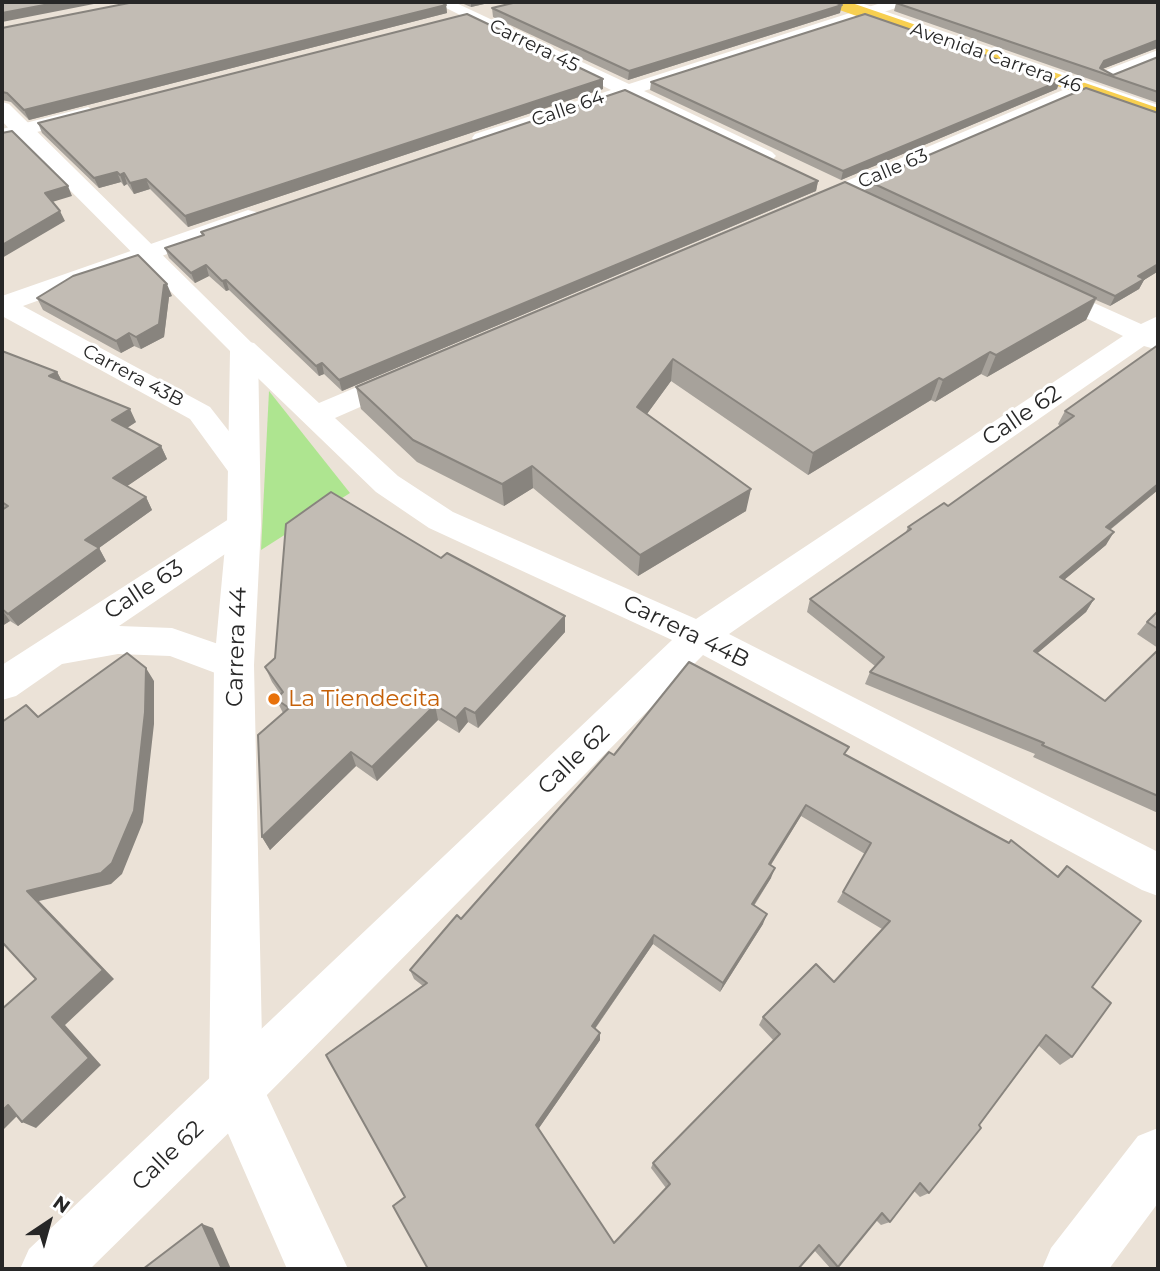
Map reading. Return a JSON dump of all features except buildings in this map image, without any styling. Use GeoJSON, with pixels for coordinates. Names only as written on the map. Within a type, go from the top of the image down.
{"type":"FeatureCollection","features":[{"type":"Feature","properties":{"kind":"main road","name":"Avenida Carrera 46"},"geometry":{"type":"LineString","coordinates":[[834,2],[878,5],[1158,93]]}},
{"type":"Feature","properties":{"kind":"main road","name":"Avenida Carrera 46"},"geometry":{"type":"LineString","coordinates":[[878,5],[1082,88],[1158,115]]}},
{"type":"Feature","properties":{"kind":"street","name":"Calle 64"},"geometry":{"type":"LineString","coordinates":[[463,144],[878,5]]}},
{"type":"Feature","properties":{"kind":"street"},"geometry":{"type":"LineString","coordinates":[[469,15],[495,8]]}},
{"type":"Feature","properties":{"kind":"street","name":"Carrera 45"},"geometry":{"type":"LineString","coordinates":[[442,12],[469,15],[789,168]]}},
{"type":"Feature","properties":{"kind":"street"},"geometry":{"type":"LineString","coordinates":[[1108,76],[1158,55]]}},
{"type":"Feature","properties":{"kind":"street","name":"Calle 63"},"geometry":{"type":"LineString","coordinates":[[789,214],[1082,88]]}},
{"type":"Feature","properties":{"kind":"street"},"geometry":{"type":"LineString","coordinates":[[2,108],[11,132],[148,251],[244,349]]}},
{"type":"Feature","properties":{"kind":"street"},"geometry":{"type":"LineString","coordinates":[[11,132],[100,110]]}},
{"type":"Feature","properties":{"kind":"street"},"geometry":{"type":"LineString","coordinates":[[815,180],[865,204]]}},
{"type":"Feature","properties":{"kind":"street"},"geometry":{"type":"LineString","coordinates":[[2,305],[266,211]]}},
{"type":"Feature","properties":{"kind":"street"},"geometry":{"type":"LineString","coordinates":[[1027,280],[1153,333]]}},
{"type":"Feature","properties":{"kind":"street","name":"Carrera 43B"},"geometry":{"type":"LineString","coordinates":[[2,305],[200,413],[244,471]]}},
{"type":"Feature","properties":{"kind":"street","name":"Calle 62"},"geometry":{"type":"LineString","coordinates":[[49,1269],[236,1090],[699,636],[1153,333]]}},
{"type":"Feature","properties":{"kind":"street","name":"Carrera 44B"},"geometry":{"type":"LineString","coordinates":[[244,349],[317,415],[387,484],[441,520],[699,636],[1158,875]]}},
{"type":"Feature","properties":{"kind":"street","name":"Carrera 44"},"geometry":{"type":"LineString","coordinates":[[244,349],[244,525],[234,665],[236,1090],[318,1269]]}},
{"type":"Feature","properties":{"kind":"street"},"geometry":{"type":"LineString","coordinates":[[317,415],[431,366]]}},
{"type":"Feature","properties":{"kind":"street","name":"Calle 63"},"geometry":{"type":"LineString","coordinates":[[2,685],[244,525]]}},
{"type":"Feature","properties":{"kind":"street","name":"Calle 63"},"geometry":{"type":"LineString","coordinates":[[44,655],[118,640],[172,642],[234,665]]}},
{"type":"Feature","properties":{"kind":"street"},"geometry":{"type":"LineString","coordinates":[[1072,1269],[1158,1156]]}},
{"type":"Feature","properties":{"kind":"lane"},"geometry":{"type":"LineString","coordinates":[[878,5],[1158,98]]}},
{"type":"Feature","properties":{"kind":"lane"},"geometry":{"type":"LineString","coordinates":[[878,5],[1158,108]]}},
{"type":"Feature","properties":{"kind":"green space"},"geometry":{"type":"Polygon","coordinates":[[[269,391],[350,493],[261,550],[269,391]]]}},
{"type":"Feature","properties":{"kind":"place","name":"La Tiendecita"},"geometry":{"type":"Point","coordinates":[274,699]}}]}
